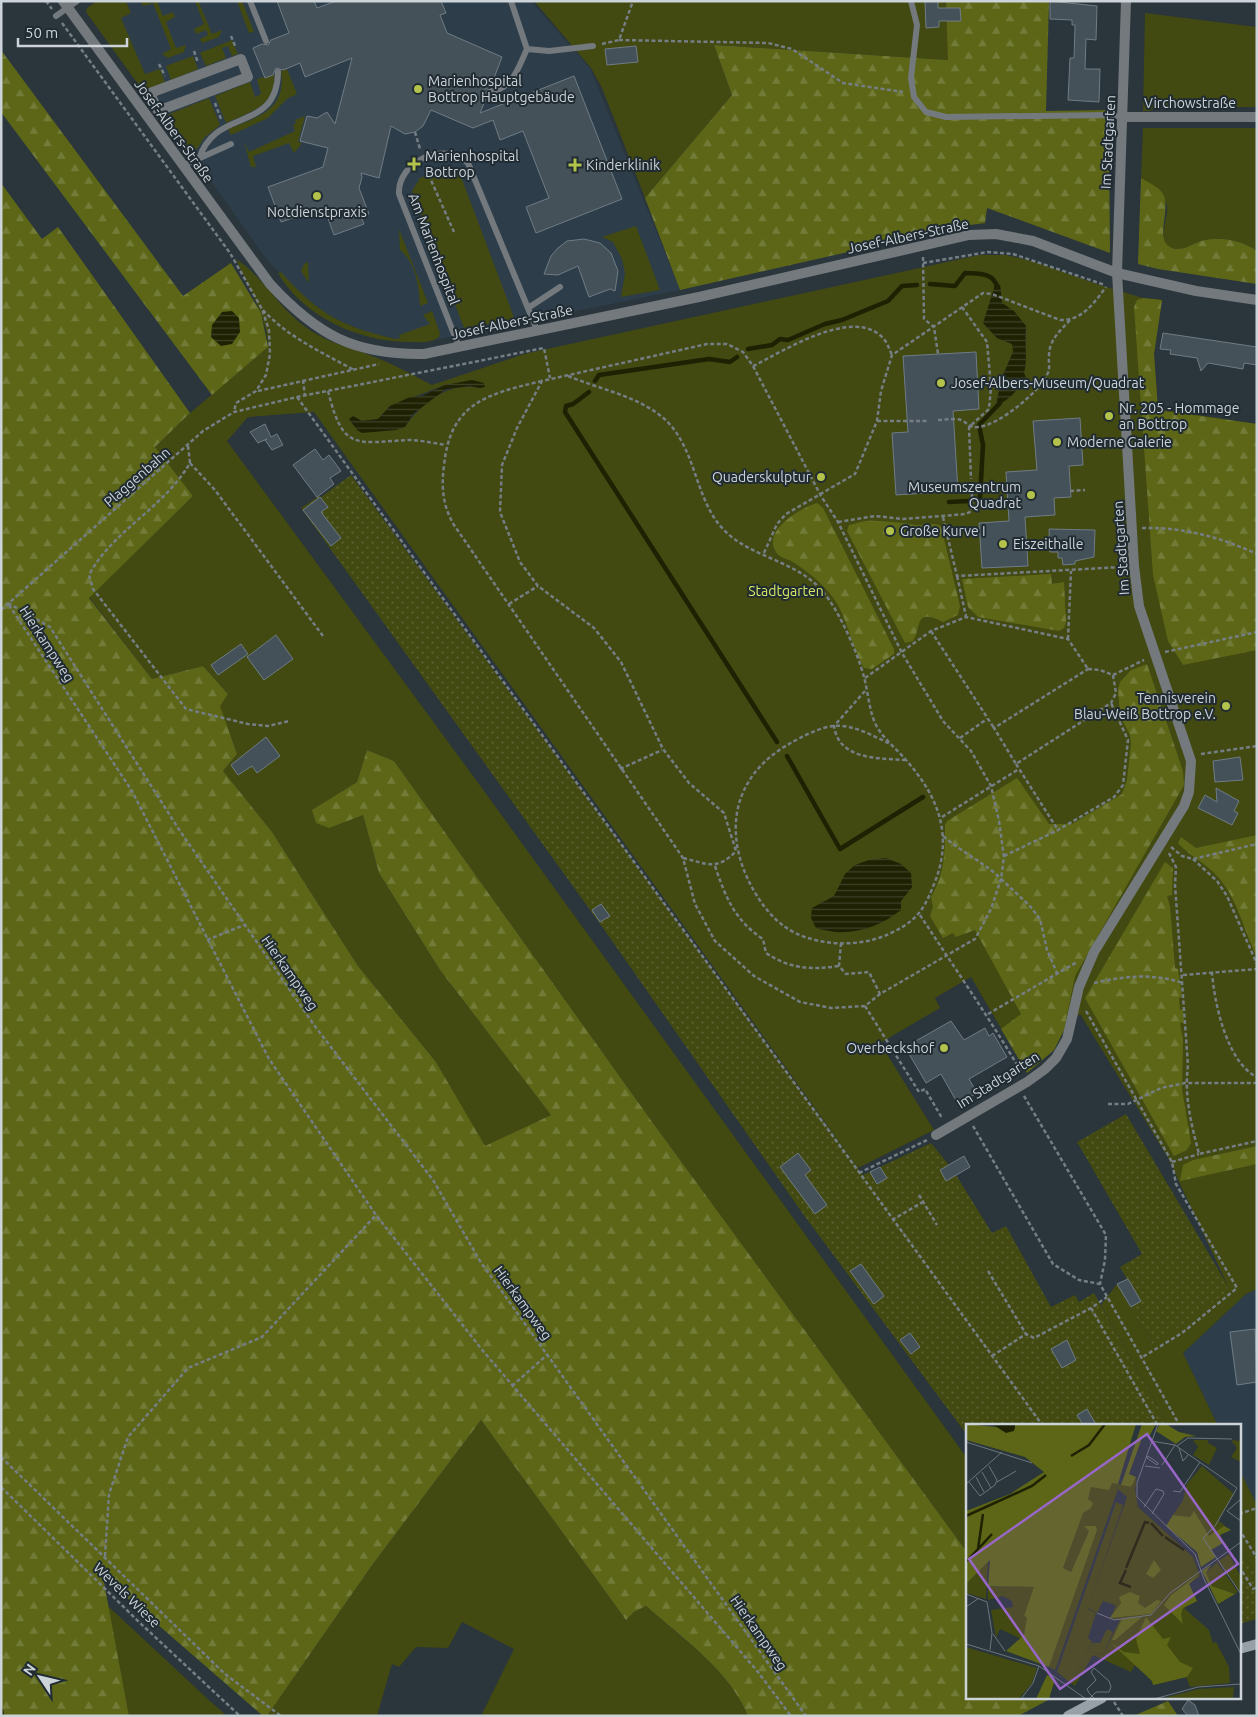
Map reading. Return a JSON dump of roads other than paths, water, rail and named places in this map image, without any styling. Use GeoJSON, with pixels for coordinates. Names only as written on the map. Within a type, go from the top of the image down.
{"type":"FeatureCollection","features":[{"type":"Feature","properties":{"kind":"main road"},"geometry":{"type":"LineString","coordinates":[[1240,1649],[1257,1644]]}},
{"type":"Feature","properties":{"kind":"main road"},"geometry":{"type":"LineString","coordinates":[[1068,1716],[1098,1700]]}},
{"type":"Feature","properties":{"kind":"street","name":"Im Stadtgarten"},"geometry":{"type":"LineString","coordinates":[[936,1135],[1045,1070],[1056,1058],[1067,1039],[1079,987],[1094,952],[1184,806],[1189,792],[1191,777],[1189,756],[1139,606],[1134,566],[1117,273],[1124,117],[1126,1]]}},
{"type":"Feature","properties":{"kind":"street","name":"Josef-Albers-Straße"},"geometry":{"type":"LineString","coordinates":[[65,5],[270,284],[292,308],[316,328],[341,340],[394,354],[424,354],[459,347],[699,297],[969,235],[996,234],[1033,240],[1117,273],[1196,291],[1257,300]]}},
{"type":"Feature","properties":{"kind":"street"},"geometry":{"type":"LineString","coordinates":[[241,59],[248,76],[158,112],[150,93],[241,59]]}},
{"type":"Feature","properties":{"kind":"street","name":"Virchowstraße"},"geometry":{"type":"LineString","coordinates":[[1124,117],[1257,117]]}},
{"type":"Feature","properties":{"kind":"lane"},"geometry":{"type":"LineString","coordinates":[[56,16],[65,5],[77,1]]}},
{"type":"Feature","properties":{"kind":"lane"},"geometry":{"type":"LineString","coordinates":[[250,1],[266,41]]}},
{"type":"Feature","properties":{"kind":"lane"},"geometry":{"type":"LineString","coordinates":[[489,92],[500,91],[509,84],[527,48],[510,1]]}},
{"type":"Feature","properties":{"kind":"lane"},"geometry":{"type":"LineString","coordinates":[[911,1],[917,25],[911,78],[914,93],[926,112],[946,117],[1109,115],[1124,117]]}},
{"type":"Feature","properties":{"kind":"lane"},"geometry":{"type":"LineString","coordinates":[[527,48],[549,51],[593,46]]}},
{"type":"Feature","properties":{"kind":"lane"},"geometry":{"type":"LineString","coordinates":[[198,159],[202,148],[215,132],[255,115],[268,106],[278,87],[278,72]]}},
{"type":"Feature","properties":{"kind":"lane"},"geometry":{"type":"LineString","coordinates":[[182,166],[231,144]]}},
{"type":"Feature","properties":{"kind":"lane","name":"Am Marienhospital"},"geometry":{"type":"LineString","coordinates":[[459,347],[399,194],[401,177],[414,163],[439,153],[452,154],[463,158],[468,163],[537,330]]}},
{"type":"Feature","properties":{"kind":"lane"},"geometry":{"type":"LineString","coordinates":[[528,308],[560,287]]}},
{"type":"Feature","properties":{"kind":"waterway"},"geometry":{"type":"LineString","coordinates":[[930,284],[955,286],[965,273],[989,276],[997,287]]}},
{"type":"Feature","properties":{"kind":"waterway"},"geometry":{"type":"LineString","coordinates":[[748,349],[772,345],[780,339],[788,340],[825,324],[842,320],[888,301],[902,286],[917,285]]}},
{"type":"Feature","properties":{"kind":"waterway"},"geometry":{"type":"LineString","coordinates":[[595,381],[599,375],[709,359],[730,362],[737,357]]}},
{"type":"Feature","properties":{"kind":"waterway"},"geometry":{"type":"LineString","coordinates":[[589,392],[573,404],[566,406],[565,412],[777,742]]}},
{"type":"Feature","properties":{"kind":"waterway"},"geometry":{"type":"LineString","coordinates":[[976,500],[980,498],[983,445],[979,425],[1000,403]]}},
{"type":"Feature","properties":{"kind":"waterway"},"geometry":{"type":"LineString","coordinates":[[949,502],[969,501]]}},
{"type":"Feature","properties":{"kind":"waterway"},"geometry":{"type":"LineString","coordinates":[[787,756],[840,849],[923,797]]}},
{"type":"Feature","properties":{"kind":"waterway"},"geometry":{"type":"LineString","coordinates":[[1,1710],[2,1716]]}},
{"type":"Feature","properties":{"kind":"place","name":"Marienhospital Bottrop Hauptgebäude"},"geometry":{"type":"Point","coordinates":[418,89]}},
{"type":"Feature","properties":{"kind":"place","name":"Marienhospital Bottrop"},"geometry":{"type":"Point","coordinates":[414,164]}},
{"type":"Feature","properties":{"kind":"place","name":"Kinderklinik"},"geometry":{"type":"Point","coordinates":[575,165]}},
{"type":"Feature","properties":{"kind":"place","name":"Notdienstpraxis"},"geometry":{"type":"Point","coordinates":[317,196]}},
{"type":"Feature","properties":{"kind":"place","name":"Josef-Albers-Museum/Quadrat"},"geometry":{"type":"Point","coordinates":[941,383]}},
{"type":"Feature","properties":{"kind":"place","name":"Nr. 205 - Hommage an Bottrop"},"geometry":{"type":"Point","coordinates":[1109,416]}},
{"type":"Feature","properties":{"kind":"place","name":"Moderne Galerie"},"geometry":{"type":"Point","coordinates":[1057,442]}},
{"type":"Feature","properties":{"kind":"place","name":"Quaderskulptur"},"geometry":{"type":"Point","coordinates":[821,477]}},
{"type":"Feature","properties":{"kind":"place","name":"Museumszentrum Quadrat"},"geometry":{"type":"Point","coordinates":[1031,495]}},
{"type":"Feature","properties":{"kind":"place","name":"Große Kurve I"},"geometry":{"type":"Point","coordinates":[890,531]}},
{"type":"Feature","properties":{"kind":"place","name":"Eiszeithalle"},"geometry":{"type":"Point","coordinates":[1003,544]}},
{"type":"Feature","properties":{"kind":"place","name":"Tennisverein Blau-Weiß Bottrop e.V."},"geometry":{"type":"Point","coordinates":[1226,706]}},
{"type":"Feature","properties":{"kind":"place","name":"Overbeckshof"},"geometry":{"type":"Point","coordinates":[944,1048]}},
{"type":"Feature","properties":{"kind":"park label","name":"Stadtgarten"},"geometry":{"type":"Point","coordinates":[786,591]}}]}
